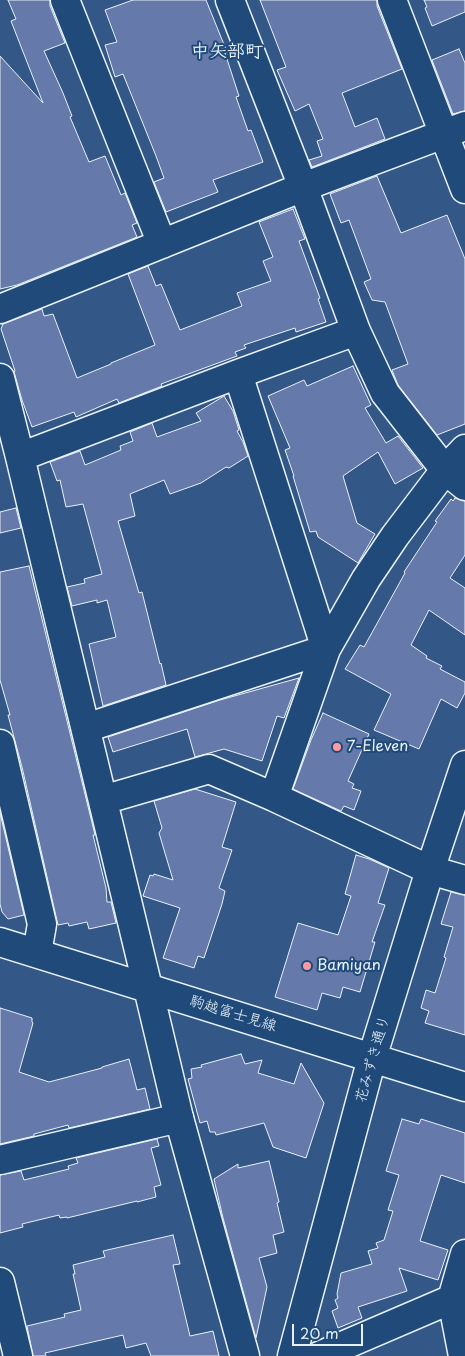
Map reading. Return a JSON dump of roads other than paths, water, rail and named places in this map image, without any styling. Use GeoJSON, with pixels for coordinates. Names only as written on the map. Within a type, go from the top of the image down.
{"type":"FeatureCollection","features":[{"type":"Feature","properties":{"kind":"street"},"geometry":{"type":"LineString","coordinates":[[65,0],[162,244]]}},
{"type":"Feature","properties":{"kind":"street"},"geometry":{"type":"LineString","coordinates":[[230,0],[303,187],[356,331],[385,394],[455,478]]}},
{"type":"Feature","properties":{"kind":"street"},"geometry":{"type":"LineString","coordinates":[[392,0],[455,130],[465,189]]}},
{"type":"Feature","properties":{"kind":"street"},"geometry":{"type":"LineString","coordinates":[[0,309],[303,187],[455,130]]}},
{"type":"Feature","properties":{"kind":"street"},"geometry":{"type":"LineString","coordinates":[[20,457],[356,331]]}},
{"type":"Feature","properties":{"kind":"street"},"geometry":{"type":"LineString","coordinates":[[238,374],[326,649]]}},
{"type":"Feature","properties":{"kind":"street"},"geometry":{"type":"LineString","coordinates":[[0,378],[179,1118],[246,1356]]}},
{"type":"Feature","properties":{"kind":"street"},"geometry":{"type":"LineString","coordinates":[[274,796],[326,649],[366,579],[395,536],[455,478],[465,449]]}},
{"type":"Feature","properties":{"kind":"street"},"geometry":{"type":"LineString","coordinates":[[86,728],[326,649]]}},
{"type":"Feature","properties":{"kind":"street"},"geometry":{"type":"LineString","coordinates":[[0,744],[42,924],[36,953]]}},
{"type":"Feature","properties":{"kind":"street","name":"花みずき通り"},"geometry":{"type":"LineString","coordinates":[[292,1356],[372,1058],[430,870],[465,765]]}},
{"type":"Feature","properties":{"kind":"street"},"geometry":{"type":"LineString","coordinates":[[103,800],[209,769],[274,796],[430,870],[465,880]]}},
{"type":"Feature","properties":{"kind":"street","name":"駒越富士見線"},"geometry":{"type":"LineString","coordinates":[[0,942],[465,1087]]}},
{"type":"Feature","properties":{"kind":"street"},"geometry":{"type":"LineString","coordinates":[[0,1160],[179,1118]]}},
{"type":"Feature","properties":{"kind":"street"},"geometry":{"type":"LineString","coordinates":[[462,1356],[458,1301],[465,1254]]}},
{"type":"Feature","properties":{"kind":"street"},"geometry":{"type":"LineString","coordinates":[[0,1282],[18,1356]]}},
{"type":"Feature","properties":{"kind":"street"},"geometry":{"type":"LineString","coordinates":[[319,1356],[458,1301]]}},
{"type":"Feature","properties":{"kind":"place","name":"7-Eleven"},"geometry":{"type":"Point","coordinates":[337,747]}},
{"type":"Feature","properties":{"kind":"place","name":"Bamiyan"},"geometry":{"type":"Point","coordinates":[307,966]}},
{"type":"Feature","properties":{"kind":"district","name":"中矢部町"},"geometry":{"type":"Point","coordinates":[227,52]}}]}
